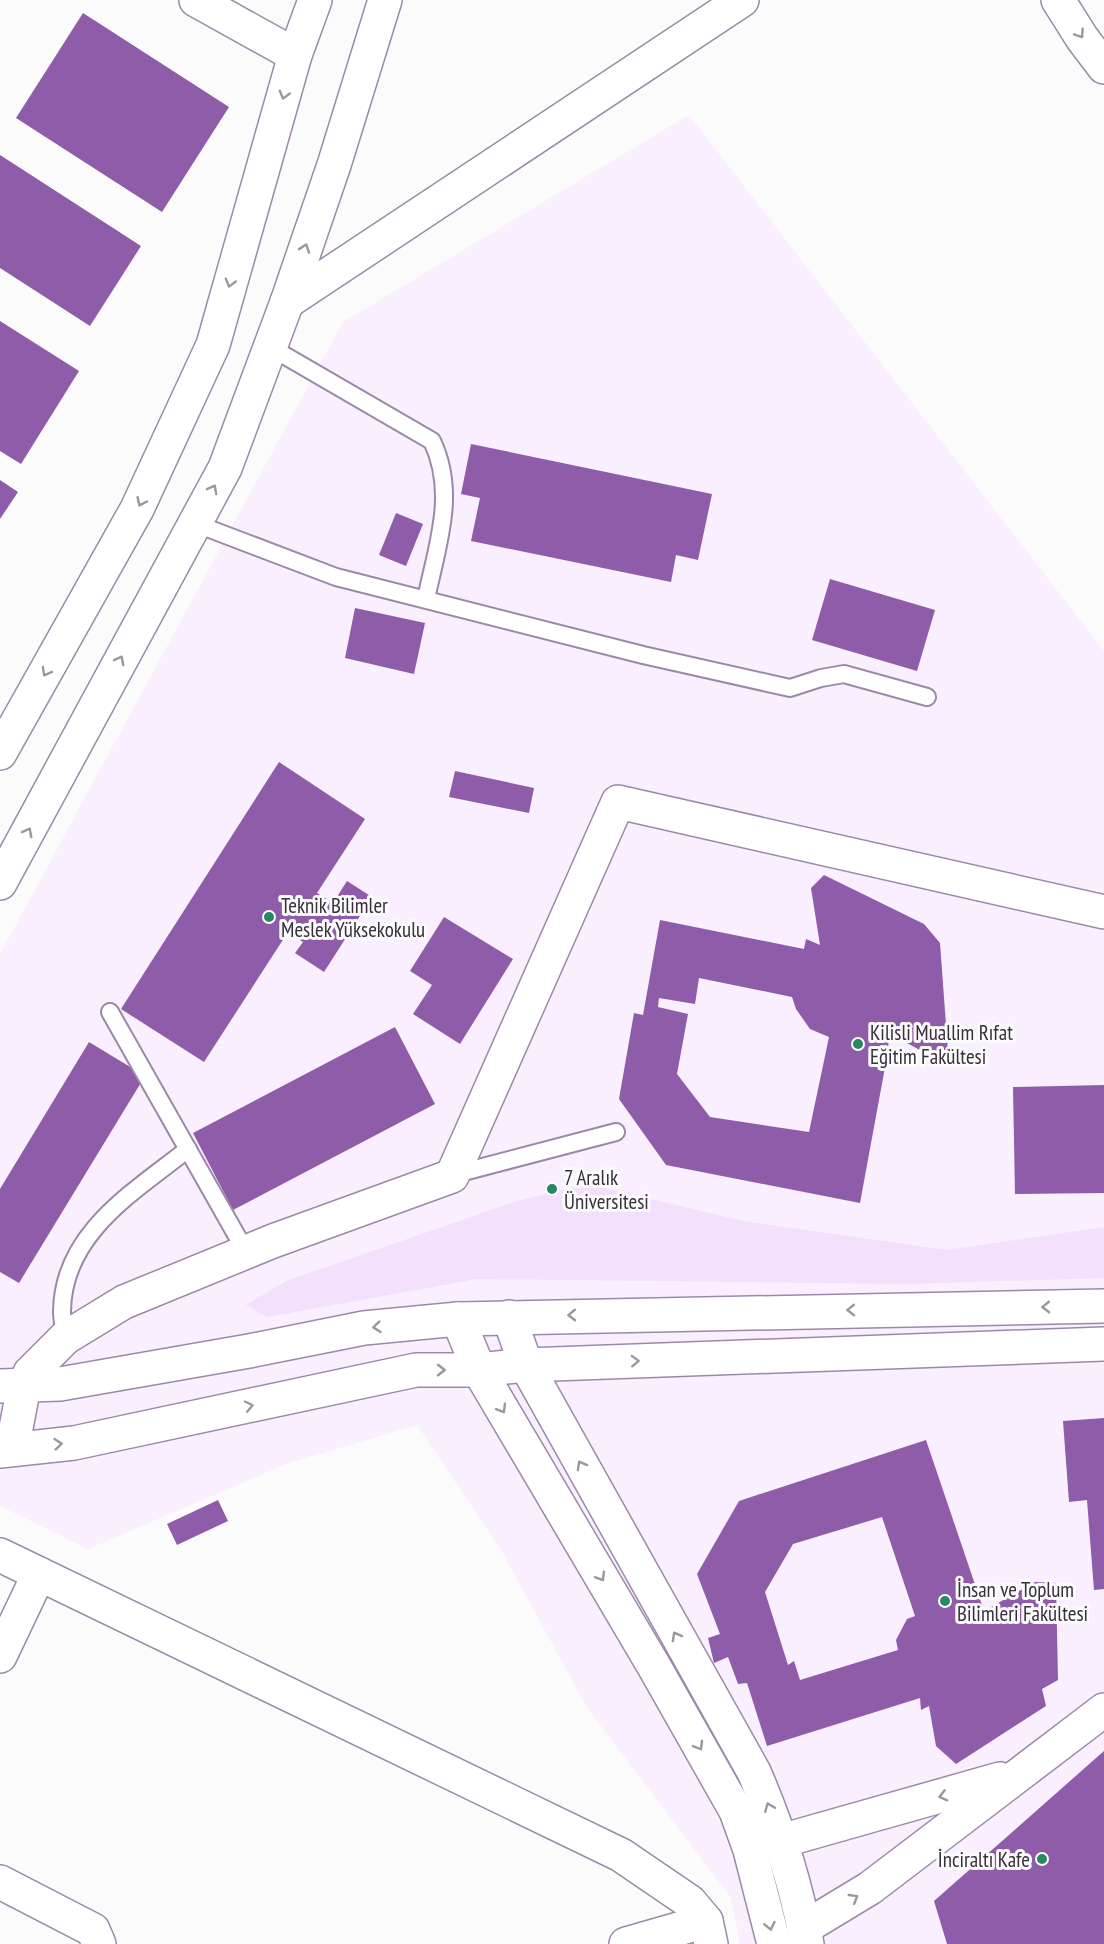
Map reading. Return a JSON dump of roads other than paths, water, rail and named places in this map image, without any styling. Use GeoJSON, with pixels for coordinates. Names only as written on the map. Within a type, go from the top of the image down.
{"type":"FeatureCollection","features":[{"type":"Feature","properties":{"kind":"street"},"geometry":{"type":"LineString","coordinates":[[196,0],[295,55]]}},
{"type":"Feature","properties":{"kind":"street"},"geometry":{"type":"LineString","coordinates":[[5,731],[137,509],[213,345],[295,55],[315,0]]}},
{"type":"Feature","properties":{"kind":"street"},"geometry":{"type":"LineString","coordinates":[[0,884],[225,468],[287,302],[334,165],[384,0]]}},
{"type":"Feature","properties":{"kind":"street"},"geometry":{"type":"LineString","coordinates":[[287,302],[742,0]]}},
{"type":"Feature","properties":{"kind":"street"},"geometry":{"type":"LineString","coordinates":[[1058,0],[1104,67]]}},
{"type":"Feature","properties":{"kind":"street"},"geometry":{"type":"LineString","coordinates":[[1104,912],[618,802],[452,1176],[246,1252],[124,1302],[65,1338],[30,1373],[12,1386],[6,1450],[74,1443],[416,1370],[479,1370],[526,1365],[1104,1344]]}},
{"type":"Feature","properties":{"kind":"street"},"geometry":{"type":"LineString","coordinates":[[12,1386],[60,1384],[364,1328],[458,1319],[1104,1306]]}},
{"type":"Feature","properties":{"kind":"street"},"geometry":{"type":"LineString","coordinates":[[509,1317],[526,1365],[754,1772],[781,1841],[805,1936],[1104,1710]]}},
{"type":"Feature","properties":{"kind":"street"},"geometry":{"type":"LineString","coordinates":[[458,1319],[479,1370],[655,1668],[736,1811],[750,1850],[774,1944]]}},
{"type":"Feature","properties":{"kind":"street"},"geometry":{"type":"LineString","coordinates":[[0,1555],[621,1855],[690,1902],[709,1932],[626,1944]]}},
{"type":"Feature","properties":{"kind":"street"},"geometry":{"type":"LineString","coordinates":[[0,1656],[39,1574]]}},
{"type":"Feature","properties":{"kind":"street"},"geometry":{"type":"LineString","coordinates":[[781,1841],[1019,1773]]}},
{"type":"Feature","properties":{"kind":"street"},"geometry":{"type":"LineString","coordinates":[[0,1882],[93,1930],[99,1944]]}},
{"type":"Feature","properties":{"kind":"lane"},"geometry":{"type":"LineString","coordinates":[[270,347],[432,441],[442,466],[445,488],[444,511],[426,599]]}},
{"type":"Feature","properties":{"kind":"lane"},"geometry":{"type":"LineString","coordinates":[[194,524],[336,577],[643,655],[790,688],[820,678],[844,674],[927,697]]}},
{"type":"Feature","properties":{"kind":"lane"},"geometry":{"type":"LineString","coordinates":[[110,1012],[246,1252]]}},
{"type":"Feature","properties":{"kind":"lane"},"geometry":{"type":"LineString","coordinates":[[452,1176],[616,1132]]}},
{"type":"Feature","properties":{"kind":"lane"},"geometry":{"type":"LineString","coordinates":[[65,1338],[62,1310],[65,1287],[81,1246],[106,1214],[188,1149]]}},
{"type":"Feature","properties":{"kind":"place","name":"Teknik Bilimler Meslek Yüksekokulu"},"geometry":{"type":"Point","coordinates":[269,917]}},
{"type":"Feature","properties":{"kind":"place","name":"Kilisli Muallim Rıfat Eğitim Fakültesi"},"geometry":{"type":"Point","coordinates":[858,1044]}},
{"type":"Feature","properties":{"kind":"place","name":"7 Aralık Üniversitesi"},"geometry":{"type":"Point","coordinates":[552,1189]}},
{"type":"Feature","properties":{"kind":"place","name":"İnsan ve Toplum Bilimleri Fakültesi"},"geometry":{"type":"Point","coordinates":[945,1601]}},
{"type":"Feature","properties":{"kind":"place","name":"İnciraltı Kafe"},"geometry":{"type":"Point","coordinates":[1042,1859]}}]}
